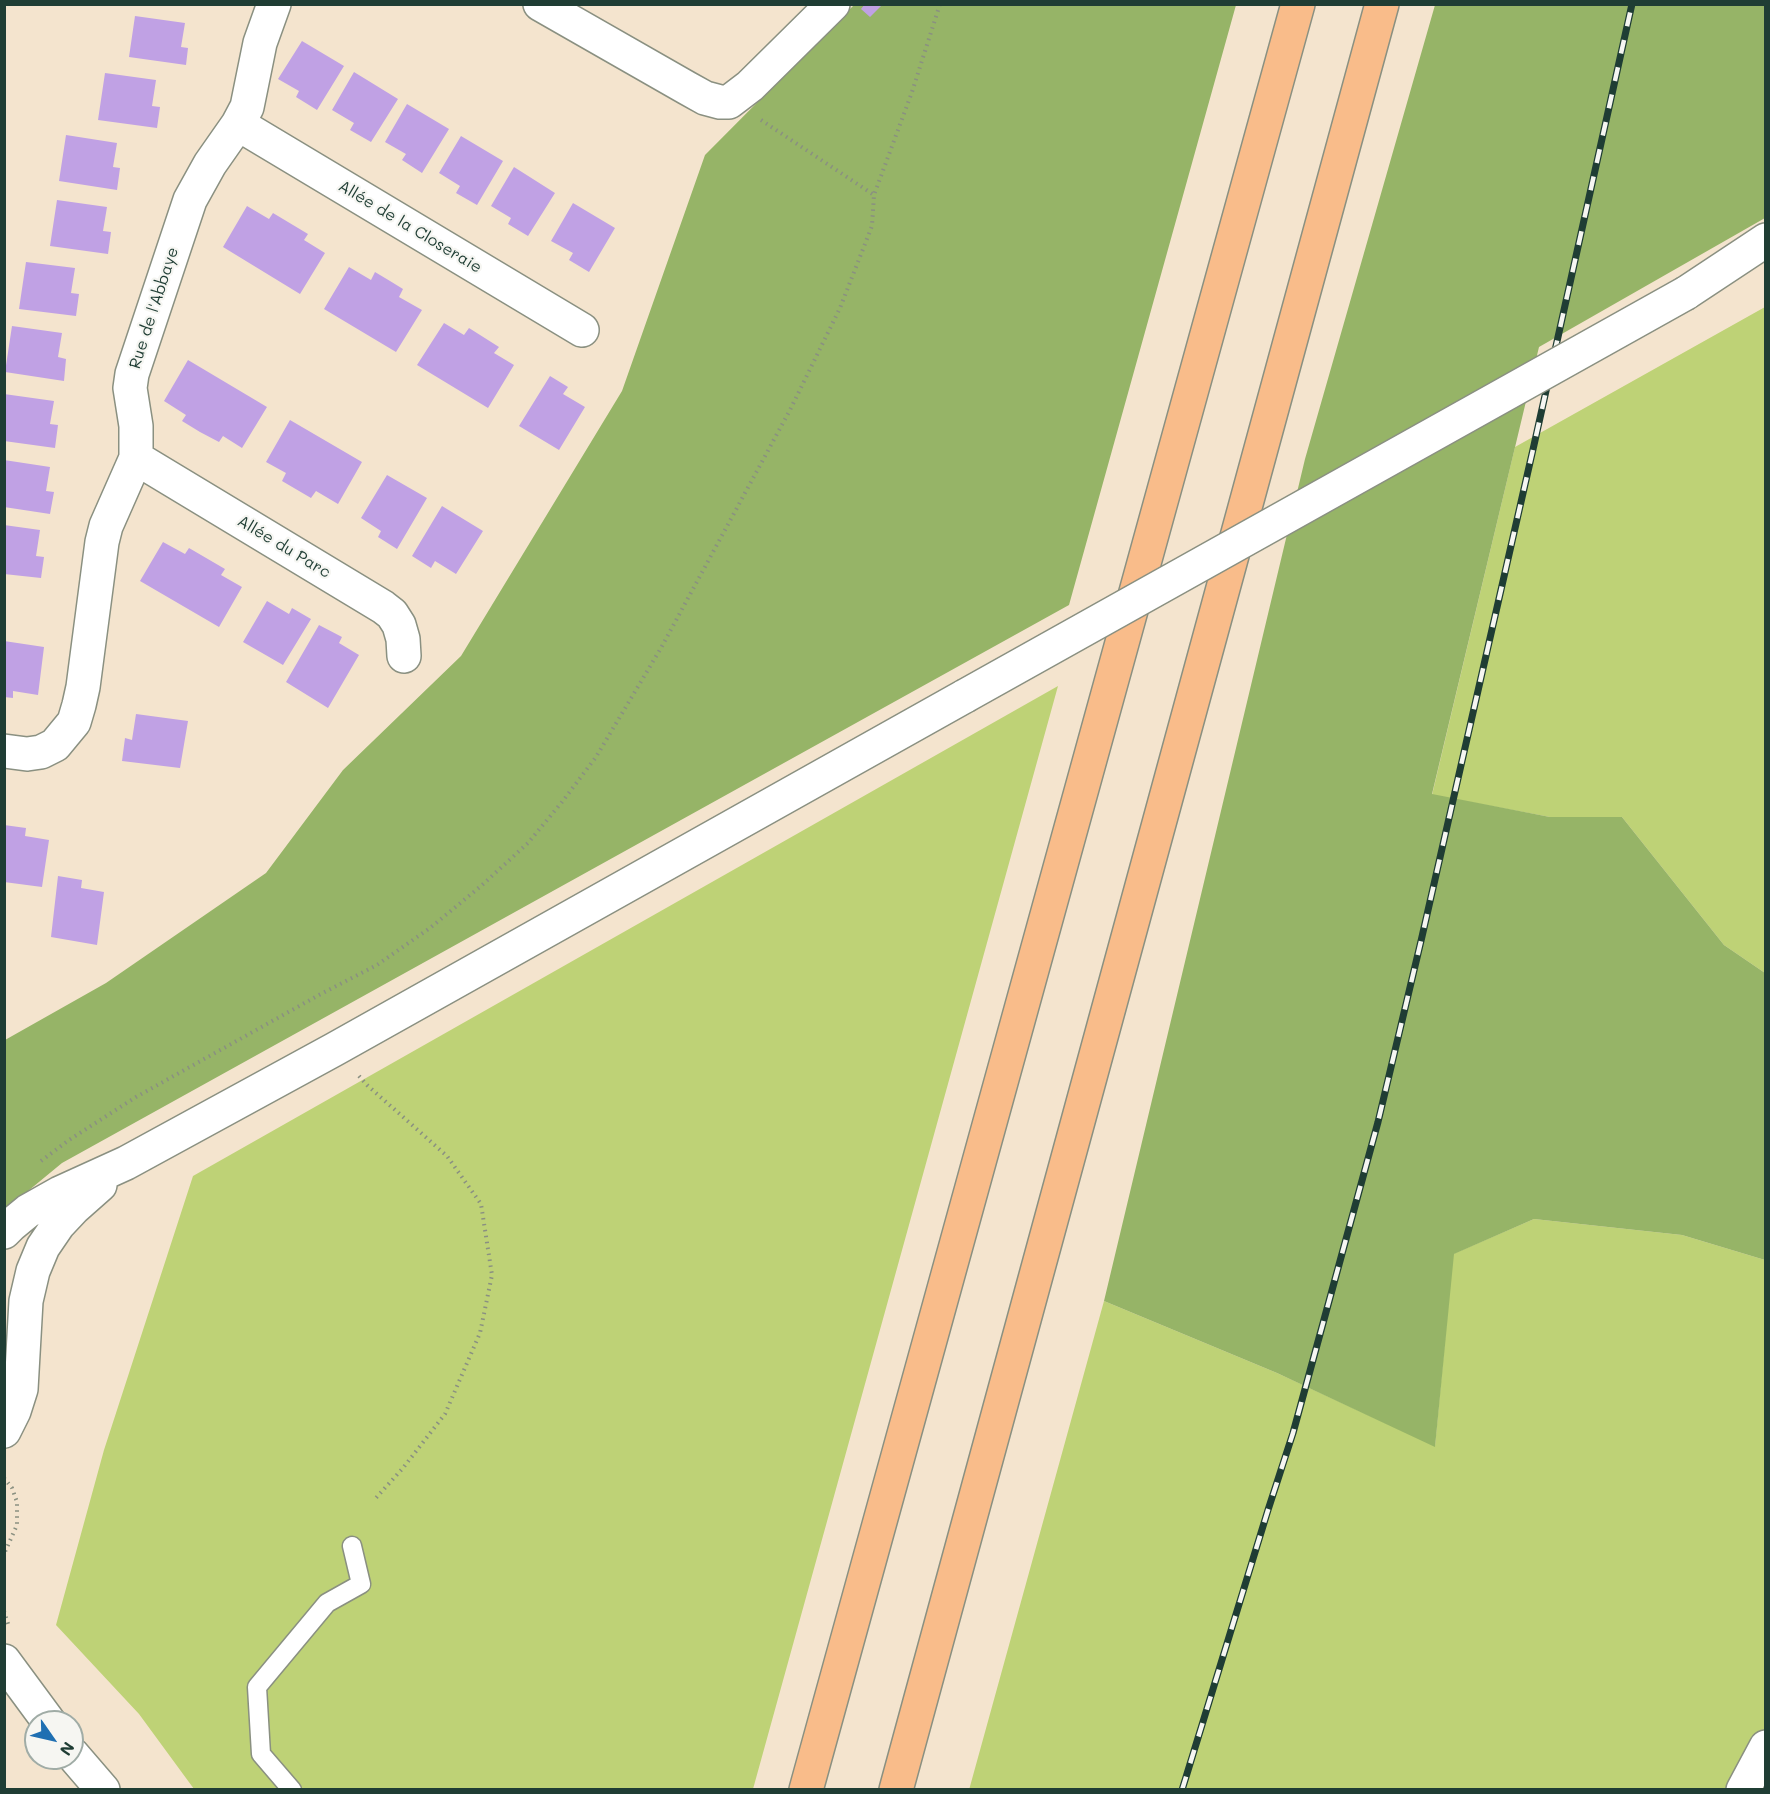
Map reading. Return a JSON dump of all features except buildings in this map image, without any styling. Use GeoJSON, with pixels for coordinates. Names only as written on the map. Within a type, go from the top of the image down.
{"type":"FeatureCollection","features":[{"type":"Feature","properties":{"kind":"highway"},"geometry":{"type":"LineString","coordinates":[[806,1790],[1298,4]]}},
{"type":"Feature","properties":{"kind":"highway"},"geometry":{"type":"LineString","coordinates":[[896,1790],[1382,4]]}},
{"type":"Feature","properties":{"kind":"street","name":"Rue de l'Abbaye"},"geometry":{"type":"LineString","coordinates":[[4,751],[27,754],[41,752],[55,745],[74,722],[80,705],[102,542],[106,526],[136,458],[136,426],[129,388],[132,374],[190,200],[247,107],[260,43],[274,4]]}},
{"type":"Feature","properties":{"kind":"street"},"geometry":{"type":"LineString","coordinates":[[540,4],[705,98],[720,102],[729,102],[750,86],[833,4]]}},
{"type":"Feature","properties":{"kind":"street","name":"Allée de la Closeraie"},"geometry":{"type":"LineString","coordinates":[[238,124],[582,330]]}},
{"type":"Feature","properties":{"kind":"street"},"geometry":{"type":"LineString","coordinates":[[4,1232],[36,1207],[60,1193],[126,1163],[335,1049],[1686,293],[1766,240]]}},
{"type":"Feature","properties":{"kind":"street"},"geometry":{"type":"LineString","coordinates":[[1686,293],[1766,256]]}},
{"type":"Feature","properties":{"kind":"street","name":"Allée du Parc"},"geometry":{"type":"LineString","coordinates":[[136,458],[383,606],[399,625],[404,656]]}},
{"type":"Feature","properties":{"kind":"street"},"geometry":{"type":"LineString","coordinates":[[4,1431],[21,1389],[26,1300],[33,1270],[44,1246],[58,1226],[74,1208],[126,1163]]}},
{"type":"Feature","properties":{"kind":"street"},"geometry":{"type":"LineString","coordinates":[[4,1661],[40,1710]]}},
{"type":"Feature","properties":{"kind":"street"},"geometry":{"type":"LineString","coordinates":[[4,1697],[24,1714]]}},
{"type":"Feature","properties":{"kind":"street"},"geometry":{"type":"LineString","coordinates":[[1743,1790],[1766,1747]]}},
{"type":"Feature","properties":{"kind":"street"},"geometry":{"type":"LineString","coordinates":[[84,1768],[103,1790]]}},
{"type":"Feature","properties":{"kind":"lane"},"geometry":{"type":"LineString","coordinates":[[292,1790],[261,1754],[257,1687],[327,1603],[361,1584],[352,1546]]}},
{"type":"Feature","properties":{"kind":"path"},"geometry":{"type":"LineString","coordinates":[[32,1167],[136,1096],[377,965],[430,928],[528,843],[596,757],[661,648],[790,410],[840,308],[872,226],[874,195],[912,92],[940,4]]}},
{"type":"Feature","properties":{"kind":"path"},"geometry":{"type":"LineString","coordinates":[[729,102],[753,115],[874,195]]}},
{"type":"Feature","properties":{"kind":"path"},"geometry":{"type":"LineString","coordinates":[[335,1049],[367,1085],[447,1156],[481,1204],[492,1275],[480,1334],[445,1414],[403,1468],[375,1499]]}},
{"type":"Feature","properties":{"kind":"path"},"geometry":{"type":"LineString","coordinates":[[4,1478],[12,1488],[17,1502],[17,1525],[4,1554]]}},
{"type":"Feature","properties":{"kind":"green space"},"geometry":{"type":"Polygon","coordinates":[[[854,5],[1236,5],[1069,605],[62,1163],[5,1210],[5,1040],[106,983],[266,873],[343,770],[461,656],[622,391],[705,155],[854,5]]]}},
{"type":"Feature","properties":{"kind":"green space"},"geometry":{"type":"Polygon","coordinates":[[[1435,5],[1765,5],[1765,218],[1539,347],[1432,794],[1550,817],[1622,817],[1724,945],[1765,973],[1765,1260],[1682,1235],[1534,1219],[1454,1254],[1435,1447],[1277,1373],[1104,1301],[1305,459],[1435,5]]]}},
{"type":"Feature","properties":{"kind":"green space"},"geometry":{"type":"Polygon","coordinates":[[[1765,307],[1765,973],[1724,945],[1622,817],[1550,817],[1432,795],[1515,447],[1765,307]]]}},
{"type":"Feature","properties":{"kind":"green space"},"geometry":{"type":"Polygon","coordinates":[[[1058,686],[753,1789],[194,1789],[139,1714],[56,1625],[104,1450],[193,1176],[1058,686]]]}},
{"type":"Feature","properties":{"kind":"green space"},"geometry":{"type":"Polygon","coordinates":[[[1534,1219],[1682,1235],[1765,1260],[1765,1789],[969,1790],[1104,1301],[1277,1373],[1435,1446],[1453,1254],[1534,1219]]]}},
{"type":"Feature","properties":{"kind":"railway"},"geometry":{"type":"LineString","coordinates":[[1182,1790],[1293,1433],[1378,1122],[1534,445],[1632,4]]}}]}
